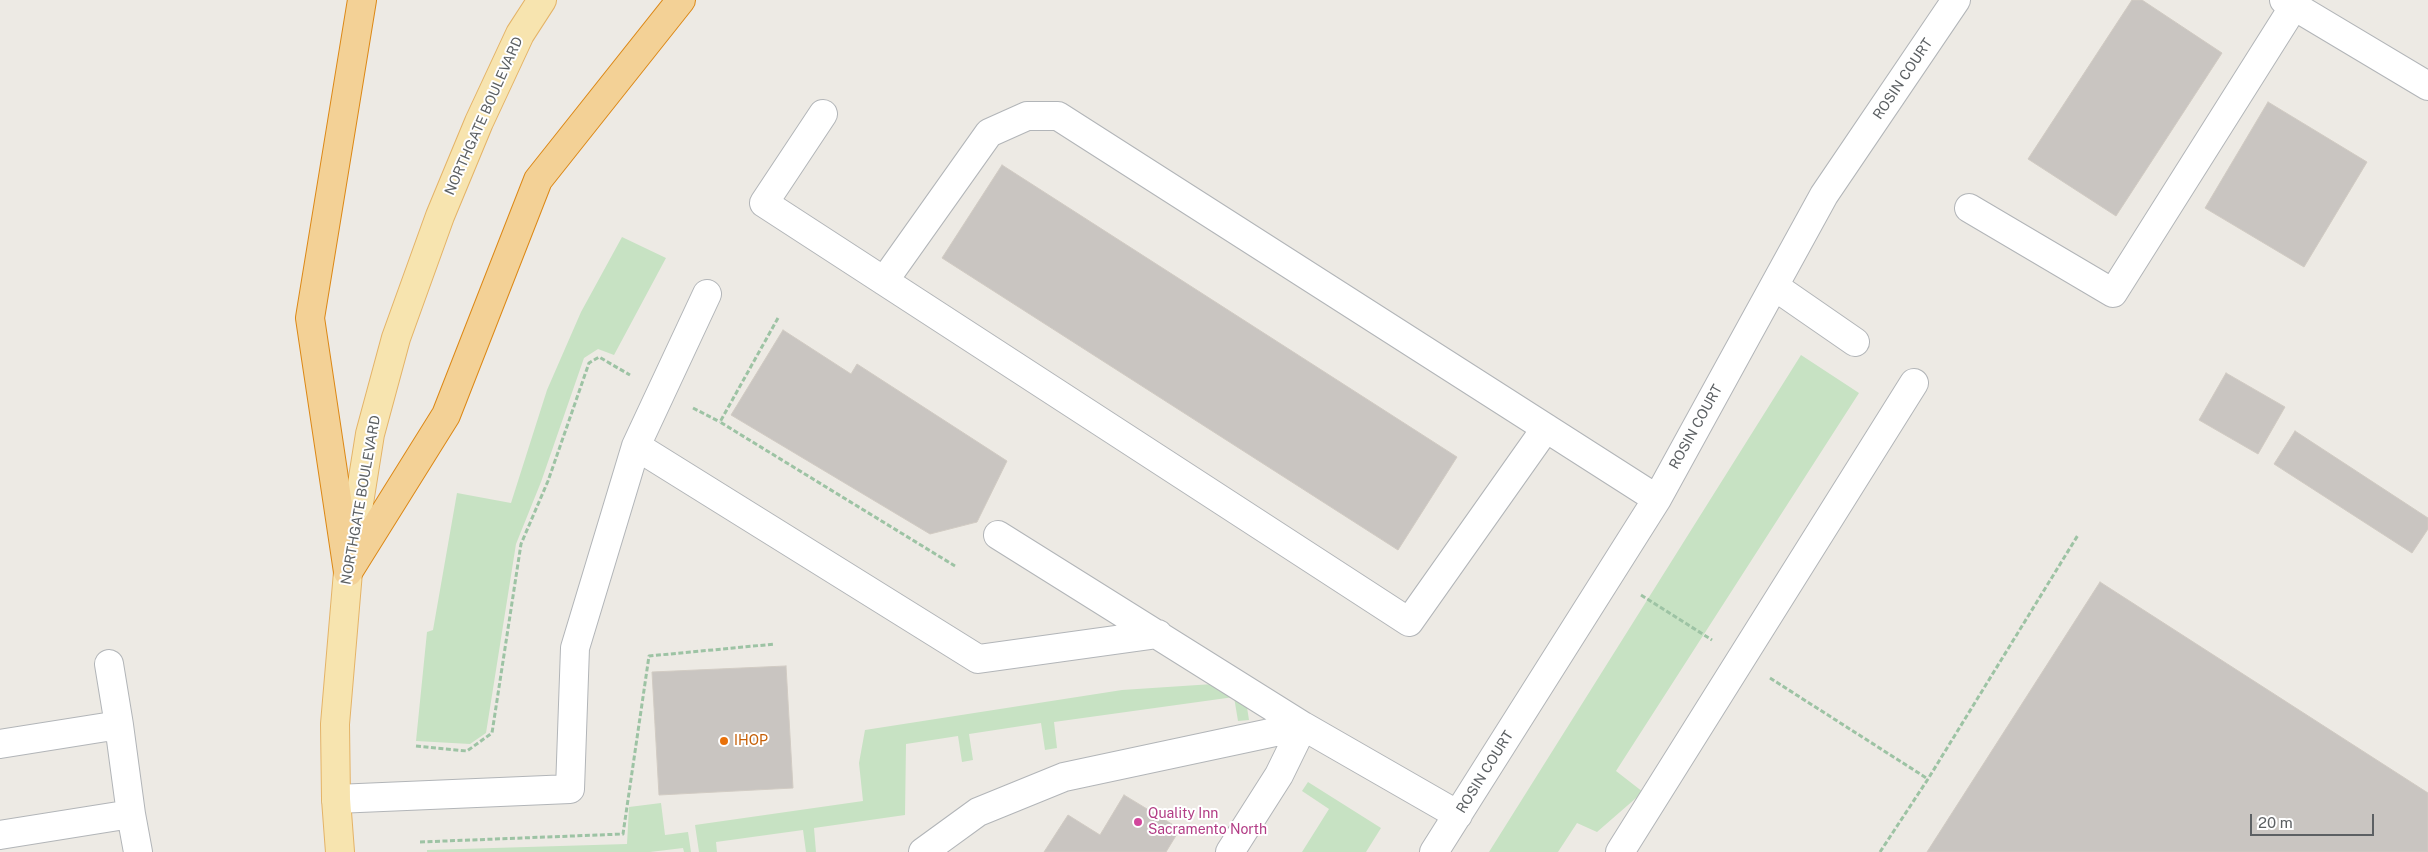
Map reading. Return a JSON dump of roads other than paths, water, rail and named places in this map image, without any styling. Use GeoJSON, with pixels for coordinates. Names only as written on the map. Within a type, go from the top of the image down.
{"type":"FeatureCollection","features":[{"type":"Feature","properties":{"kind":"highway"},"geometry":{"type":"LineString","coordinates":[[348,572],[310,318],[362,0]]}},
{"type":"Feature","properties":{"kind":"highway"},"geometry":{"type":"LineString","coordinates":[[348,572],[446,415],[538,180],[681,0]]}},
{"type":"Feature","properties":{"kind":"main road","name":"NORTHGATE BOULEVARD"},"geometry":{"type":"LineString","coordinates":[[340,852],[336,800],[335,724],[348,572],[370,434],[396,338],[440,216],[479,122],[520,34],[542,0]]}},
{"type":"Feature","properties":{"kind":"street","name":"ROSIN COURT"},"geometry":{"type":"LineString","coordinates":[[1434,852],[1657,499],[1824,195],[1956,0]]}},
{"type":"Feature","properties":{"kind":"street"},"geometry":{"type":"LineString","coordinates":[[1969,208],[2113,293],[2289,3],[2428,86]]}},
{"type":"Feature","properties":{"kind":"street"},"geometry":{"type":"LineString","coordinates":[[823,114],[764,203],[1409,622],[1546,428]]}},
{"type":"Feature","properties":{"kind":"street"},"geometry":{"type":"LineString","coordinates":[[884,281],[989,133],[1027,116],[1058,116],[1657,499]]}},
{"type":"Feature","properties":{"kind":"street"},"geometry":{"type":"LineString","coordinates":[[1774,286],[1855,342]]}},
{"type":"Feature","properties":{"kind":"street"},"geometry":{"type":"LineString","coordinates":[[336,800],[570,789],[574,648],[636,446],[707,294]]}},
{"type":"Feature","properties":{"kind":"street"},"geometry":{"type":"LineString","coordinates":[[1620,852],[1914,384]]}},
{"type":"Feature","properties":{"kind":"street"},"geometry":{"type":"LineString","coordinates":[[636,446],[978,659],[1158,634]]}},
{"type":"Feature","properties":{"kind":"street"},"geometry":{"type":"LineString","coordinates":[[998,535],[1303,726],[1458,815]]}},
{"type":"Feature","properties":{"kind":"street"},"geometry":{"type":"LineString","coordinates":[[110,664],[138,852]]}},
{"type":"Feature","properties":{"kind":"street"},"geometry":{"type":"LineString","coordinates":[[0,744],[118,725]]}},
{"type":"Feature","properties":{"kind":"street"},"geometry":{"type":"LineString","coordinates":[[923,852],[978,812],[1064,777],[1303,726]]}},
{"type":"Feature","properties":{"kind":"street"},"geometry":{"type":"LineString","coordinates":[[1230,852],[1279,775],[1303,726]]}},
{"type":"Feature","properties":{"kind":"street"},"geometry":{"type":"LineString","coordinates":[[0,836],[131,814]]}},
{"type":"Feature","properties":{"kind":"place","name":"IHOP"},"geometry":{"type":"Point","coordinates":[724,741]}},
{"type":"Feature","properties":{"kind":"place","name":"Quality Inn Sacramento North"},"geometry":{"type":"Point","coordinates":[1138,822]}}]}
